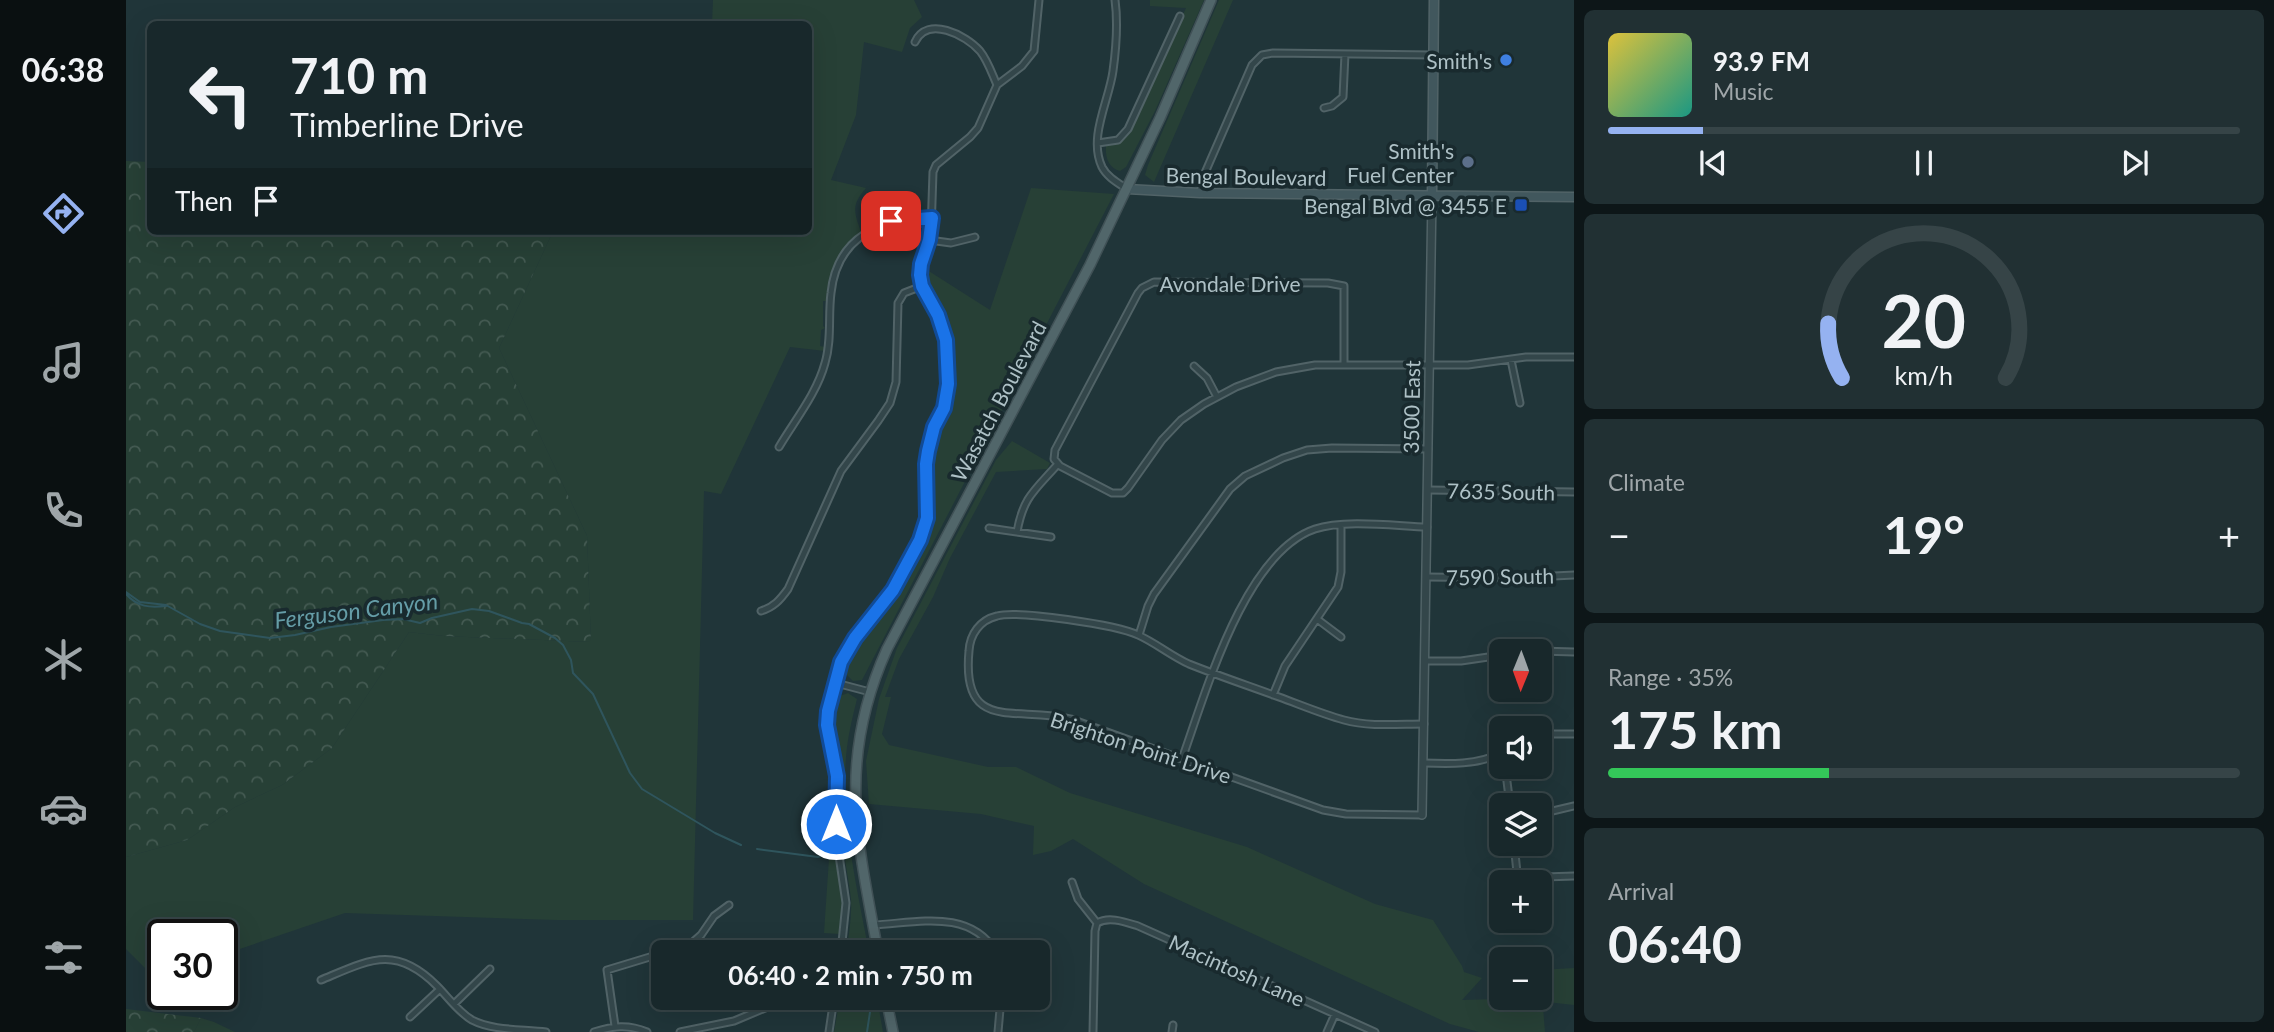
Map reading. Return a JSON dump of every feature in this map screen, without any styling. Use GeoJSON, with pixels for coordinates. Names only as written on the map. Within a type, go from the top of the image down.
{"type":"FeatureCollection","features":[{"type":"Feature","properties":{"kind":"main road","name":"Wasatch Boulevard"},"geometry":{"type":"LineString","coordinates":[[876,940],[858,843],[855,798],[858,743],[870,692],[887,649],[1090,265],[1211,0]]}},
{"type":"Feature","properties":{"kind":"main road","name":"3500 East"},"geometry":{"type":"LineString","coordinates":[[1432,196],[1434,0]]}},
{"type":"Feature","properties":{"kind":"main road","name":"Bengal Boulevard"},"geometry":{"type":"LineString","coordinates":[[1127,189],[1200,193],[1574,197]]}},
{"type":"Feature","properties":{"kind":"main road"},"geometry":{"type":"LineString","coordinates":[[888,1010],[892,1030]]}},
{"type":"Feature","properties":{"kind":"street"},"geometry":{"type":"LineString","coordinates":[[842,940],[846,903],[837,842],[836,762],[827,725],[828,711],[847,650],[893,590],[920,540],[927,518],[926,464],[930,439],[946,399],[948,352],[938,315],[922,286],[921,264],[929,240],[932,218],[932,181],[936,164],[978,128],[997,85],[1022,66],[1034,51],[1039,0]]}},
{"type":"Feature","properties":{"kind":"street"},"geometry":{"type":"LineString","coordinates":[[1115,0],[1113,71],[1100,123],[1098,143],[1102,168],[1127,189]]}},
{"type":"Feature","properties":{"kind":"street"},"geometry":{"type":"LineString","coordinates":[[1098,143],[1118,140],[1128,129],[1180,16]]}},
{"type":"Feature","properties":{"kind":"street"},"geometry":{"type":"LineString","coordinates":[[915,42],[918,36],[930,29],[949,31],[960,36],[980,51],[997,85]]}},
{"type":"Feature","properties":{"kind":"street"},"geometry":{"type":"LineString","coordinates":[[1200,193],[1204,175],[1257,58],[1273,53],[1433,55]]}},
{"type":"Feature","properties":{"kind":"street"},"geometry":{"type":"LineString","coordinates":[[1324,108],[1332,106],[1343,97],[1345,54]]}},
{"type":"Feature","properties":{"kind":"street","name":"3500 East"},"geometry":{"type":"LineString","coordinates":[[1422,815],[1432,196]]}},
{"type":"Feature","properties":{"kind":"street"},"geometry":{"type":"LineString","coordinates":[[779,447],[822,374],[829,347],[833,281],[847,251],[872,228],[891,221],[932,218]]}},
{"type":"Feature","properties":{"kind":"street"},"geometry":{"type":"LineString","coordinates":[[929,240],[951,243],[975,237]]}},
{"type":"Feature","properties":{"kind":"street","name":"Avondale Drive"},"geometry":{"type":"LineString","coordinates":[[1056,461],[1055,450],[1138,293],[1148,284],[1160,280],[1328,283],[1344,286],[1344,364]]}},
{"type":"Feature","properties":{"kind":"street"},"geometry":{"type":"LineString","coordinates":[[761,611],[780,601],[788,589],[841,471],[890,403],[896,382],[898,303],[904,293],[922,286]]}},
{"type":"Feature","properties":{"kind":"street"},"geometry":{"type":"LineString","coordinates":[[1017,532],[1026,501],[1056,461],[1112,493],[1119,494],[1128,488],[1171,429],[1192,411],[1256,378],[1315,365],[1468,365],[1543,356],[1574,357]]}},
{"type":"Feature","properties":{"kind":"street"},"geometry":{"type":"LineString","coordinates":[[1511,360],[1520,403]]}},
{"type":"Feature","properties":{"kind":"street"},"geometry":{"type":"LineString","coordinates":[[1194,366],[1207,378],[1217,397]]}},
{"type":"Feature","properties":{"kind":"street"},"geometry":{"type":"LineString","coordinates":[[1424,724],[1347,721],[1213,673],[1172,655],[1139,635],[1154,594],[1230,489],[1240,480],[1283,458],[1307,450],[1428,449]]}},
{"type":"Feature","properties":{"kind":"street","name":"7635 South"},"geometry":{"type":"LineString","coordinates":[[1427,490],[1574,492]]}},
{"type":"Feature","properties":{"kind":"street"},"geometry":{"type":"LineString","coordinates":[[1182,759],[1228,632],[1240,608],[1289,543],[1313,530],[1341,525],[1427,527]]}},
{"type":"Feature","properties":{"kind":"street"},"geometry":{"type":"LineString","coordinates":[[1273,695],[1285,666],[1338,587],[1341,572],[1341,525]]}},
{"type":"Feature","properties":{"kind":"street"},"geometry":{"type":"LineString","coordinates":[[989,528],[1051,537]]}},
{"type":"Feature","properties":{"kind":"street","name":"7590 South"},"geometry":{"type":"LineString","coordinates":[[1427,577],[1511,578],[1574,575]]}},
{"type":"Feature","properties":{"kind":"street","name":"Brighton Point Drive"},"geometry":{"type":"LineString","coordinates":[[1139,635],[1110,626],[1070,620],[998,615],[981,624],[972,637],[968,652],[971,691],[983,706],[998,713],[1061,717],[1334,813],[1422,815]]}},
{"type":"Feature","properties":{"kind":"street"},"geometry":{"type":"LineString","coordinates":[[1317,619],[1341,637]]}},
{"type":"Feature","properties":{"kind":"street"},"geometry":{"type":"LineString","coordinates":[[1552,651],[1574,652]]}},
{"type":"Feature","properties":{"kind":"street"},"geometry":{"type":"LineString","coordinates":[[1425,661],[1461,661],[1489,657]]}},
{"type":"Feature","properties":{"kind":"street"},"geometry":{"type":"LineString","coordinates":[[836,683],[870,692]]}},
{"type":"Feature","properties":{"kind":"street"},"geometry":{"type":"LineString","coordinates":[[1552,734],[1574,734]]}},
{"type":"Feature","properties":{"kind":"street"},"geometry":{"type":"LineString","coordinates":[[1423,763],[1473,762],[1489,758]]}},
{"type":"Feature","properties":{"kind":"street"},"geometry":{"type":"LineString","coordinates":[[1552,811],[1574,806]]}},
{"type":"Feature","properties":{"kind":"street"},"geometry":{"type":"LineString","coordinates":[[1552,877],[1574,876]]}},
{"type":"Feature","properties":{"kind":"street"},"geometry":{"type":"LineString","coordinates":[[1072,882],[1078,899],[1097,923],[1093,1032]]}},
{"type":"Feature","properties":{"kind":"street"},"geometry":{"type":"LineString","coordinates":[[695,940],[714,916],[729,905]]}},
{"type":"Feature","properties":{"kind":"street","name":"Macintosh Lane"},"geometry":{"type":"LineString","coordinates":[[1097,923],[1110,919],[1138,926],[1375,1032]]}},
{"type":"Feature","properties":{"kind":"street"},"geometry":{"type":"LineString","coordinates":[[873,925],[956,922],[970,926],[986,940]]}},
{"type":"Feature","properties":{"kind":"street"},"geometry":{"type":"LineString","coordinates":[[615,1026],[607,970],[651,956]]}},
{"type":"Feature","properties":{"kind":"street"},"geometry":{"type":"LineString","coordinates":[[321,980],[363,963],[387,959],[409,964],[419,969],[469,1018],[488,1026],[546,1032]]}},
{"type":"Feature","properties":{"kind":"street"},"geometry":{"type":"LineString","coordinates":[[454,1004],[490,969]]}},
{"type":"Feature","properties":{"kind":"street"},"geometry":{"type":"LineString","coordinates":[[410,1017],[440,989]]}},
{"type":"Feature","properties":{"kind":"street"},"geometry":{"type":"LineString","coordinates":[[680,1032],[734,1021],[760,1010]]}},
{"type":"Feature","properties":{"kind":"street"},"geometry":{"type":"LineString","coordinates":[[829,1032],[832,1010]]}},
{"type":"Feature","properties":{"kind":"street"},"geometry":{"type":"LineString","coordinates":[[998,1032],[999,1010]]}},
{"type":"Feature","properties":{"kind":"street"},"geometry":{"type":"LineString","coordinates":[[1327,1032],[1335,1014]]}},
{"type":"Feature","properties":{"kind":"street"},"geometry":{"type":"LineString","coordinates":[[1172,1025],[1172,1032]]}},
{"type":"Feature","properties":{"kind":"street"},"geometry":{"type":"LineString","coordinates":[[594,1032],[615,1026],[647,1032]]}},
{"type":"Feature","properties":{"kind":"green space"},"geometry":{"type":"Polygon","coordinates":[[[713,0],[914,0],[922,17],[910,28],[902,52],[864,42],[856,115],[831,180],[866,188],[855,209],[861,232],[837,263],[826,301],[823,301],[825,328],[821,330],[820,346],[825,347],[825,351],[790,347],[721,494],[704,491],[693,920],[557,920],[345,913],[238,950],[238,919],[147,919],[147,970],[126,949],[126,857],[187,840],[235,807],[282,785],[332,748],[409,632],[591,642],[587,536],[499,348],[551,235],[812,235],[812,21],[712,21],[713,0]]]}},
{"type":"Feature","properties":{"kind":"green space"},"geometry":{"type":"Polygon","coordinates":[[[1150,0],[1204,0],[1155,111],[1126,167],[1120,171],[1108,162],[1106,146],[1118,143],[1129,134],[1186,8],[1150,6],[1150,0]]]}},
{"type":"Feature","properties":{"kind":"green space"},"geometry":{"type":"Polygon","coordinates":[[[1219,0],[1233,0],[1154,182],[1145,175],[1148,165],[1219,0]]]}},
{"type":"Feature","properties":{"kind":"green space"},"geometry":{"type":"Polygon","coordinates":[[[126,161],[147,162],[147,235],[551,235],[499,348],[587,536],[591,642],[409,632],[332,748],[282,785],[235,807],[187,840],[126,857],[126,161]]]}},
{"type":"Feature","properties":{"kind":"green space"},"geometry":{"type":"Polygon","coordinates":[[[1031,188],[1114,194],[862,680],[853,681],[845,673],[850,654],[862,634],[892,597],[917,557],[930,522],[930,457],[949,405],[953,368],[948,329],[929,287],[924,268],[990,310],[1031,188]]]}},
{"type":"Feature","properties":{"kind":"green space"},"geometry":{"type":"Polygon","coordinates":[[[1012,441],[1050,463],[1047,469],[996,472],[899,659],[885,697],[891,697],[882,734],[889,745],[988,767],[1016,767],[1070,793],[1247,847],[1375,904],[1433,920],[1464,972],[1482,978],[1462,1000],[1489,999],[1489,1010],[1543,1010],[1545,1032],[1479,1032],[1450,1024],[1144,884],[1073,839],[1051,851],[1033,855],[1034,826],[981,814],[869,804],[866,761],[879,699],[897,648],[996,460],[1012,441]]]}},
{"type":"Feature","properties":{"kind":"green space"},"geometry":{"type":"Polygon","coordinates":[[[848,693],[857,699],[847,747],[845,797],[867,940],[848,940],[851,899],[842,824],[840,765],[832,725],[833,706],[837,697],[848,693]]]}},
{"type":"Feature","properties":{"kind":"green space"},"geometry":{"type":"Polygon","coordinates":[[[832,814],[843,912],[840,934],[824,933],[832,814]]]}},
{"type":"Feature","properties":{"kind":"green space"},"geometry":{"type":"Polygon","coordinates":[[[1574,968],[1574,1005],[1552,1003],[1552,969],[1574,968]]]}},
{"type":"Feature","properties":{"kind":"green space"},"geometry":{"type":"Polygon","coordinates":[[[126,1009],[201,1018],[194,1032],[126,1032],[126,1009]]]}},
{"type":"Feature","properties":{"kind":"green space"},"geometry":{"type":"Polygon","coordinates":[[[838,1010],[879,1010],[883,1032],[834,1032],[838,1010]]]}},
{"type":"Feature","properties":{"kind":"green space"},"geometry":{"type":"Polygon","coordinates":[[[201,1018],[214,1022],[235,1032],[194,1032],[201,1018]]]}},
{"type":"Feature","properties":{"kind":"waterway","name":"Ferguson Canyon"},"geometry":{"type":"LineString","coordinates":[[126,592],[140,602],[166,605],[200,624],[220,631],[270,638],[383,620],[403,619],[420,623],[472,609],[489,611],[529,624],[563,645],[571,660],[573,673],[593,694],[630,773],[642,789],[715,833],[741,845]]}},
{"type":"Feature","properties":{"kind":"waterway","name":"Ferguson Canyon"},"geometry":{"type":"LineString","coordinates":[[126,594],[144,606],[166,606]]}},
{"type":"Feature","properties":{"kind":"waterway","name":"Ferguson Canyon"},"geometry":{"type":"LineString","coordinates":[[757,849],[818,857],[823,855],[831,841]]}},
{"type":"Feature","properties":{"kind":"waterway"},"geometry":{"type":"LineString","coordinates":[[867,1032],[870,1010]]}},
{"type":"Feature","properties":{"kind":"place","name":"Smith's"},"geometry":{"type":"Point","coordinates":[1506,60]}},
{"type":"Feature","properties":{"kind":"place","name":"Smith's Fuel Center"},"geometry":{"type":"Point","coordinates":[1468,162]}},
{"type":"Feature","properties":{"kind":"place","name":"Bengal Blvd @ 3455 E"},"geometry":{"type":"Point","coordinates":[1521,205]}},
{"type":"Feature","properties":{"kind":"route"},"geometry":{"type":"LineString","coordinates":[[836,824],[836,762],[827,725],[831,698],[847,650],[893,590],[920,540],[927,518],[926,464],[930,439],[944,408],[947,392],[946,340],[938,315],[922,286],[920,275],[932,218],[891,221]]}}]}
